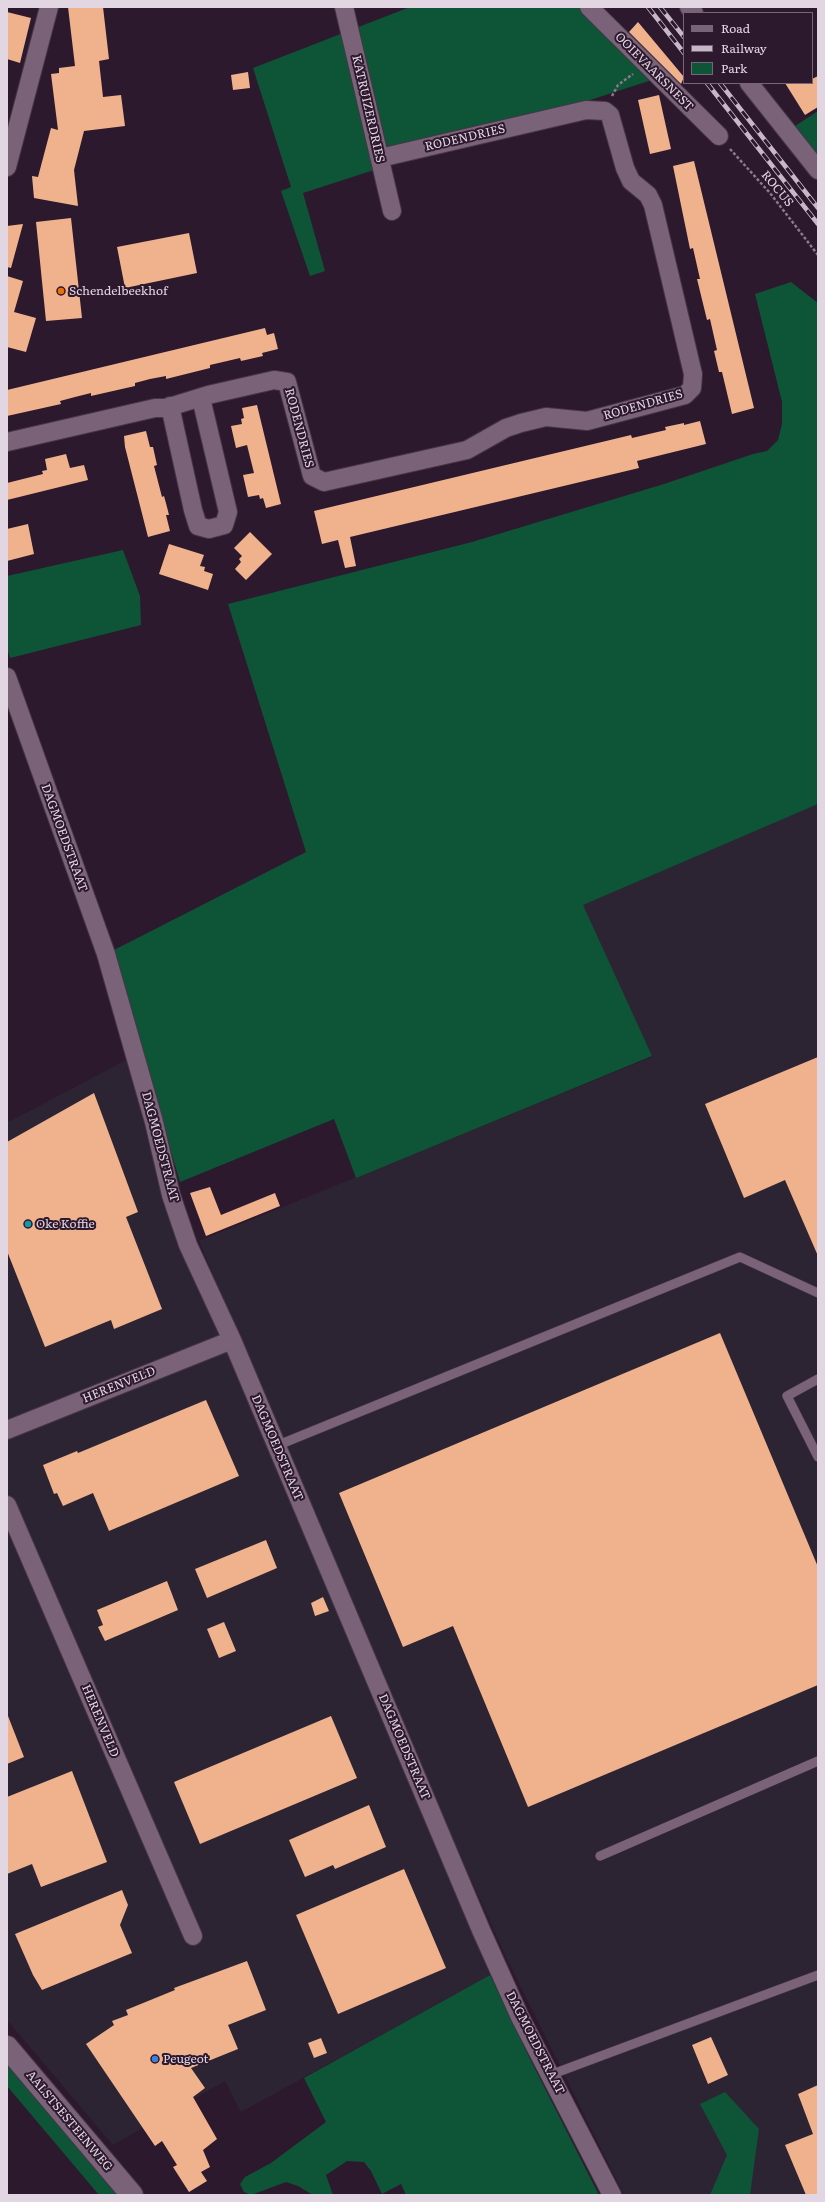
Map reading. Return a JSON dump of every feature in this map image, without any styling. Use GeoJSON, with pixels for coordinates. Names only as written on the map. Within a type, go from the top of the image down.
{"type":"FeatureCollection","features":[{"type":"Feature","properties":{"kind":"main road","name":"AALSTSESTEENWEG"},"geometry":{"type":"LineString","coordinates":[[7,2047],[132,2195]]}},
{"type":"Feature","properties":{"kind":"street"},"geometry":{"type":"LineString","coordinates":[[7,167],[50,7]]}},
{"type":"Feature","properties":{"kind":"street","name":"KATRUIZERDRIES"},"geometry":{"type":"LineString","coordinates":[[344,7],[392,211]]}},
{"type":"Feature","properties":{"kind":"street","name":"OOIEVAARSNEST"},"geometry":{"type":"LineString","coordinates":[[588,7],[719,136]]}},
{"type":"Feature","properties":{"kind":"street"},"geometry":{"type":"LineString","coordinates":[[750,84],[818,170]]}},
{"type":"Feature","properties":{"kind":"street","name":"RODENDRIES"},"geometry":{"type":"LineString","coordinates":[[7,442],[155,408],[170,406],[274,380],[287,382],[312,476],[324,482],[468,450],[506,428],[546,417],[587,421],[685,395],[692,388],[693,374],[653,205],[648,195],[631,181],[625,168],[610,115],[605,111],[586,110],[380,158]]}},
{"type":"Feature","properties":{"kind":"street"},"geometry":{"type":"LineString","coordinates":[[170,406],[193,510],[198,526],[209,529],[224,525],[228,512],[201,398]]}},
{"type":"Feature","properties":{"kind":"street","name":"DAGMOEDSTRAAT"},"geometry":{"type":"LineString","coordinates":[[7,677],[106,954],[154,1122],[171,1196],[188,1245],[232,1340],[481,1930],[520,2017],[612,2195]]}},
{"type":"Feature","properties":{"kind":"street","name":"HERENVELD"},"geometry":{"type":"LineString","coordinates":[[7,1430],[232,1340]]}},
{"type":"Feature","properties":{"kind":"street","name":"HERENVELD"},"geometry":{"type":"LineString","coordinates":[[7,1505],[193,1936]]}},
{"type":"Feature","properties":{"kind":"lane"},"geometry":{"type":"LineString","coordinates":[[276,1446],[740,1257],[818,1293]]}},
{"type":"Feature","properties":{"kind":"lane"},"geometry":{"type":"LineString","coordinates":[[818,1379],[787,1396],[818,1457]]}},
{"type":"Feature","properties":{"kind":"lane"},"geometry":{"type":"LineString","coordinates":[[600,1856],[818,1761]]}},
{"type":"Feature","properties":{"kind":"lane"},"geometry":{"type":"LineString","coordinates":[[550,2075],[818,1975]]}},
{"type":"Feature","properties":{"kind":"path"},"geometry":{"type":"LineString","coordinates":[[605,111],[618,85],[632,75],[644,62]]}},
{"type":"Feature","properties":{"kind":"path","name":"ROCUS"},"geometry":{"type":"LineString","coordinates":[[719,136],[770,193],[818,255]]}},
{"type":"Feature","properties":{"kind":"shaded area"},"geometry":{"type":"Polygon","coordinates":[[[818,804],[818,2195],[624,2195],[506,1957],[433,1795],[199,1241],[652,1057],[582,905],[818,804]]]}},
{"type":"Feature","properties":{"kind":"shaded area"},"geometry":{"type":"Polygon","coordinates":[[[130,1058],[147,1112],[315,1559],[490,1975],[241,2112],[225,2081],[113,2145],[7,2020],[7,1123],[130,1058]]]}},
{"type":"Feature","properties":{"kind":"green space"},"geometry":{"type":"Polygon","coordinates":[[[410,7],[582,7],[655,79],[303,193],[325,271],[310,276],[281,191],[291,187],[253,68],[410,7]]]}},
{"type":"Feature","properties":{"kind":"green space"},"geometry":{"type":"Polygon","coordinates":[[[818,111],[818,156],[795,126],[818,111]]]}},
{"type":"Feature","properties":{"kind":"green space"},"geometry":{"type":"Polygon","coordinates":[[[791,282],[818,303],[818,804],[583,905],[652,1056],[356,1178],[334,1119],[180,1182],[112,951],[306,852],[228,604],[472,542],[664,484],[753,454],[767,451],[778,440],[782,424],[782,402],[755,294],[791,282]]]}},
{"type":"Feature","properties":{"kind":"green space"},"geometry":{"type":"Polygon","coordinates":[[[123,550],[140,596],[141,625],[10,658],[7,648],[7,576],[123,550]]]}},
{"type":"Feature","properties":{"kind":"green space"},"geometry":{"type":"Polygon","coordinates":[[[490,1975],[528,2055],[599,2195],[406,2195],[401,2184],[382,2194],[371,2171],[364,2162],[347,2161],[326,2175],[333,2195],[313,2195],[298,2186],[286,2182],[251,2195],[244,2192],[240,2184],[245,2177],[271,2163],[326,2122],[304,2078],[490,1975]]]}},
{"type":"Feature","properties":{"kind":"green space"},"geometry":{"type":"Polygon","coordinates":[[[7,2064],[117,2195],[99,2195],[7,2086],[7,2064]]]}},
{"type":"Feature","properties":{"kind":"green space"},"geometry":{"type":"Polygon","coordinates":[[[725,2092],[759,2129],[750,2195],[710,2195],[727,2155],[700,2104],[725,2092]]]}},
{"type":"Feature","properties":{"kind":"building"},"geometry":{"type":"Polygon","coordinates":[[[68,7],[103,7],[109,59],[99,61],[103,97],[121,95],[125,126],[84,131],[74,170],[78,206],[34,198],[32,176],[38,177],[51,128],[58,130],[51,74],[59,73],[59,68],[75,66],[68,7]]]}},
{"type":"Feature","properties":{"kind":"building"},"geometry":{"type":"Polygon","coordinates":[[[7,12],[31,18],[20,63],[7,59],[7,12]]]}},
{"type":"Feature","properties":{"kind":"building"},"geometry":{"type":"Polygon","coordinates":[[[638,22],[683,76],[681,84],[629,32],[638,22]]]}},
{"type":"Feature","properties":{"kind":"building"},"geometry":{"type":"Polygon","coordinates":[[[248,72],[250,88],[233,90],[231,75],[248,72]]]}},
{"type":"Feature","properties":{"kind":"building"},"geometry":{"type":"Polygon","coordinates":[[[818,76],[818,107],[805,115],[786,84],[813,84],[813,78],[818,76]]]}},
{"type":"Feature","properties":{"kind":"building"},"geometry":{"type":"Polygon","coordinates":[[[659,95],[671,149],[650,154],[638,100],[659,95]]]}},
{"type":"Feature","properties":{"kind":"building"},"geometry":{"type":"Polygon","coordinates":[[[694,161],[754,408],[732,414],[722,372],[719,372],[714,351],[717,350],[710,319],[707,320],[697,279],[700,279],[693,248],[690,249],[673,166],[694,161]]]}},
{"type":"Feature","properties":{"kind":"building","name":"Schendelbeekhof"},"geometry":{"type":"Polygon","coordinates":[[[71,218],[82,318],[46,321],[36,222],[71,218]]]}},
{"type":"Feature","properties":{"kind":"building"},"geometry":{"type":"Polygon","coordinates":[[[23,224],[11,268],[7,267],[7,226],[23,224]]]}},
{"type":"Feature","properties":{"kind":"building"},"geometry":{"type":"Polygon","coordinates":[[[189,233],[197,273],[125,288],[117,247],[189,233]]]}},
{"type":"Feature","properties":{"kind":"building"},"geometry":{"type":"Polygon","coordinates":[[[7,276],[23,281],[14,312],[36,318],[26,352],[7,347],[7,276]]]}},
{"type":"Feature","properties":{"kind":"building"},"geometry":{"type":"Polygon","coordinates":[[[265,328],[267,335],[274,333],[278,349],[262,353],[263,356],[241,361],[240,358],[210,365],[210,368],[166,379],[166,376],[150,379],[135,383],[135,386],[91,396],[91,393],[60,401],[61,404],[7,416],[7,390],[265,328]]]}},
{"type":"Feature","properties":{"kind":"building"},"geometry":{"type":"Polygon","coordinates":[[[257,405],[281,504],[266,508],[263,498],[260,499],[259,495],[248,497],[243,475],[254,473],[247,445],[236,448],[231,426],[242,424],[241,419],[244,418],[242,408],[257,405]]]}},
{"type":"Feature","properties":{"kind":"building"},"geometry":{"type":"Polygon","coordinates":[[[700,421],[706,444],[637,461],[639,468],[350,537],[356,566],[345,568],[338,540],[322,544],[314,511],[631,435],[632,438],[666,430],[665,427],[684,423],[684,425],[700,421]]]}},
{"type":"Feature","properties":{"kind":"building"},"geometry":{"type":"Polygon","coordinates":[[[146,431],[150,447],[153,447],[157,465],[154,466],[162,497],[164,496],[169,515],[166,515],[170,531],[148,537],[125,447],[124,436],[146,431]]]}},
{"type":"Feature","properties":{"kind":"building"},"geometry":{"type":"Polygon","coordinates":[[[66,454],[70,468],[84,465],[88,480],[7,500],[7,483],[43,474],[42,471],[47,470],[45,459],[66,454]]]}},
{"type":"Feature","properties":{"kind":"building"},"geometry":{"type":"Polygon","coordinates":[[[28,524],[34,554],[7,561],[7,529],[28,524]]]}},
{"type":"Feature","properties":{"kind":"building"},"geometry":{"type":"Polygon","coordinates":[[[250,532],[272,554],[246,580],[235,569],[241,562],[239,559],[242,556],[234,548],[250,532]]]}},
{"type":"Feature","properties":{"kind":"building"},"geometry":{"type":"Polygon","coordinates":[[[169,544],[204,555],[200,566],[205,567],[204,571],[213,574],[208,590],[159,574],[169,544]]]}},
{"type":"Feature","properties":{"kind":"building"},"geometry":{"type":"Polygon","coordinates":[[[818,1057],[818,1256],[785,1180],[744,1198],[705,1104],[818,1057]]]}},
{"type":"Feature","properties":{"kind":"building"},"geometry":{"type":"Polygon","coordinates":[[[94,1093],[138,1212],[126,1217],[162,1309],[114,1329],[111,1320],[45,1347],[7,1251],[7,1142],[94,1093]]]}},
{"type":"Feature","properties":{"kind":"building"},"geometry":{"type":"Polygon","coordinates":[[[210,1187],[221,1215],[275,1193],[280,1206],[206,1236],[190,1193],[210,1187]]]}},
{"type":"Feature","properties":{"kind":"building"},"geometry":{"type":"Polygon","coordinates":[[[720,1333],[818,1567],[818,1685],[528,1807],[453,1626],[403,1647],[339,1493],[720,1333]]]}},
{"type":"Feature","properties":{"kind":"building"},"geometry":{"type":"Polygon","coordinates":[[[206,1400],[239,1476],[109,1531],[93,1493],[63,1506],[57,1493],[54,1494],[43,1465],[77,1451],[78,1453],[206,1400]]]}},
{"type":"Feature","properties":{"kind":"building"},"geometry":{"type":"Polygon","coordinates":[[[266,1540],[277,1568],[207,1598],[195,1569],[266,1540]]]}},
{"type":"Feature","properties":{"kind":"building"},"geometry":{"type":"Polygon","coordinates":[[[167,1581],[178,1610],[105,1641],[98,1627],[103,1625],[97,1610],[167,1581]]]}},
{"type":"Feature","properties":{"kind":"building"},"geometry":{"type":"Polygon","coordinates":[[[323,1597],[329,1611],[315,1616],[311,1603],[323,1597]]]}},
{"type":"Feature","properties":{"kind":"building"},"geometry":{"type":"Polygon","coordinates":[[[224,1622],[236,1651],[219,1658],[207,1629],[224,1622]]]}},
{"type":"Feature","properties":{"kind":"building"},"geometry":{"type":"Polygon","coordinates":[[[8,1716],[24,1757],[7,1764],[7,1717],[8,1716]]]}},
{"type":"Feature","properties":{"kind":"building"},"geometry":{"type":"Polygon","coordinates":[[[331,1716],[357,1778],[200,1844],[174,1782],[331,1716]]]}},
{"type":"Feature","properties":{"kind":"building"},"geometry":{"type":"Polygon","coordinates":[[[72,1771],[107,1862],[41,1887],[32,1864],[7,1874],[7,1797],[72,1771]]]}},
{"type":"Feature","properties":{"kind":"building"},"geometry":{"type":"Polygon","coordinates":[[[369,1805],[386,1847],[335,1869],[333,1865],[305,1877],[289,1840],[369,1805]]]}},
{"type":"Feature","properties":{"kind":"building"},"geometry":{"type":"Polygon","coordinates":[[[404,1869],[446,1968],[338,2014],[296,1915],[404,1869]]]}},
{"type":"Feature","properties":{"kind":"building"},"geometry":{"type":"Polygon","coordinates":[[[122,1890],[128,1905],[120,1925],[132,1953],[42,1990],[33,1975],[15,1934],[122,1890]]]}},
{"type":"Feature","properties":{"kind":"building","name":"Peugeot"},"geometry":{"type":"Polygon","coordinates":[[[247,1961],[266,2010],[228,2025],[238,2049],[191,2068],[205,2088],[193,2097],[217,2139],[203,2150],[210,2167],[201,2172],[207,2181],[189,2192],[173,2167],[177,2165],[162,2141],[155,2146],[86,2044],[114,2025],[112,2021],[128,2015],[126,2010],[175,1990],[174,1988],[247,1961]]]}},
{"type":"Feature","properties":{"kind":"building"},"geometry":{"type":"Polygon","coordinates":[[[711,2037],[728,2075],[708,2084],[692,2045],[711,2037]]]}},
{"type":"Feature","properties":{"kind":"building"},"geometry":{"type":"Polygon","coordinates":[[[321,2038],[327,2053],[314,2058],[308,2043],[321,2038]]]}},
{"type":"Feature","properties":{"kind":"building"},"geometry":{"type":"Polygon","coordinates":[[[818,2085],[818,2195],[806,2195],[785,2145],[813,2134],[798,2094],[818,2085]]]}},
{"type":"Feature","properties":{"kind":"railway"},"geometry":{"type":"LineString","coordinates":[[648,7],[683,52]]}},
{"type":"Feature","properties":{"kind":"railway"},"geometry":{"type":"LineString","coordinates":[[660,7],[683,36]]}},
{"type":"Feature","properties":{"kind":"railway"},"geometry":{"type":"LineString","coordinates":[[708,84],[818,224]]}},
{"type":"Feature","properties":{"kind":"railway"},"geometry":{"type":"LineString","coordinates":[[721,84],[818,208]]}},
{"type":"Feature","properties":{"kind":"place","name":"Schendelbeekhof"},"geometry":{"type":"Point","coordinates":[61,291]}},
{"type":"Feature","properties":{"kind":"place","name":"Oke Koffie"},"geometry":{"type":"Point","coordinates":[28,1224]}},
{"type":"Feature","properties":{"kind":"place","name":"Peugeot"},"geometry":{"type":"Point","coordinates":[155,2059]}}]}
